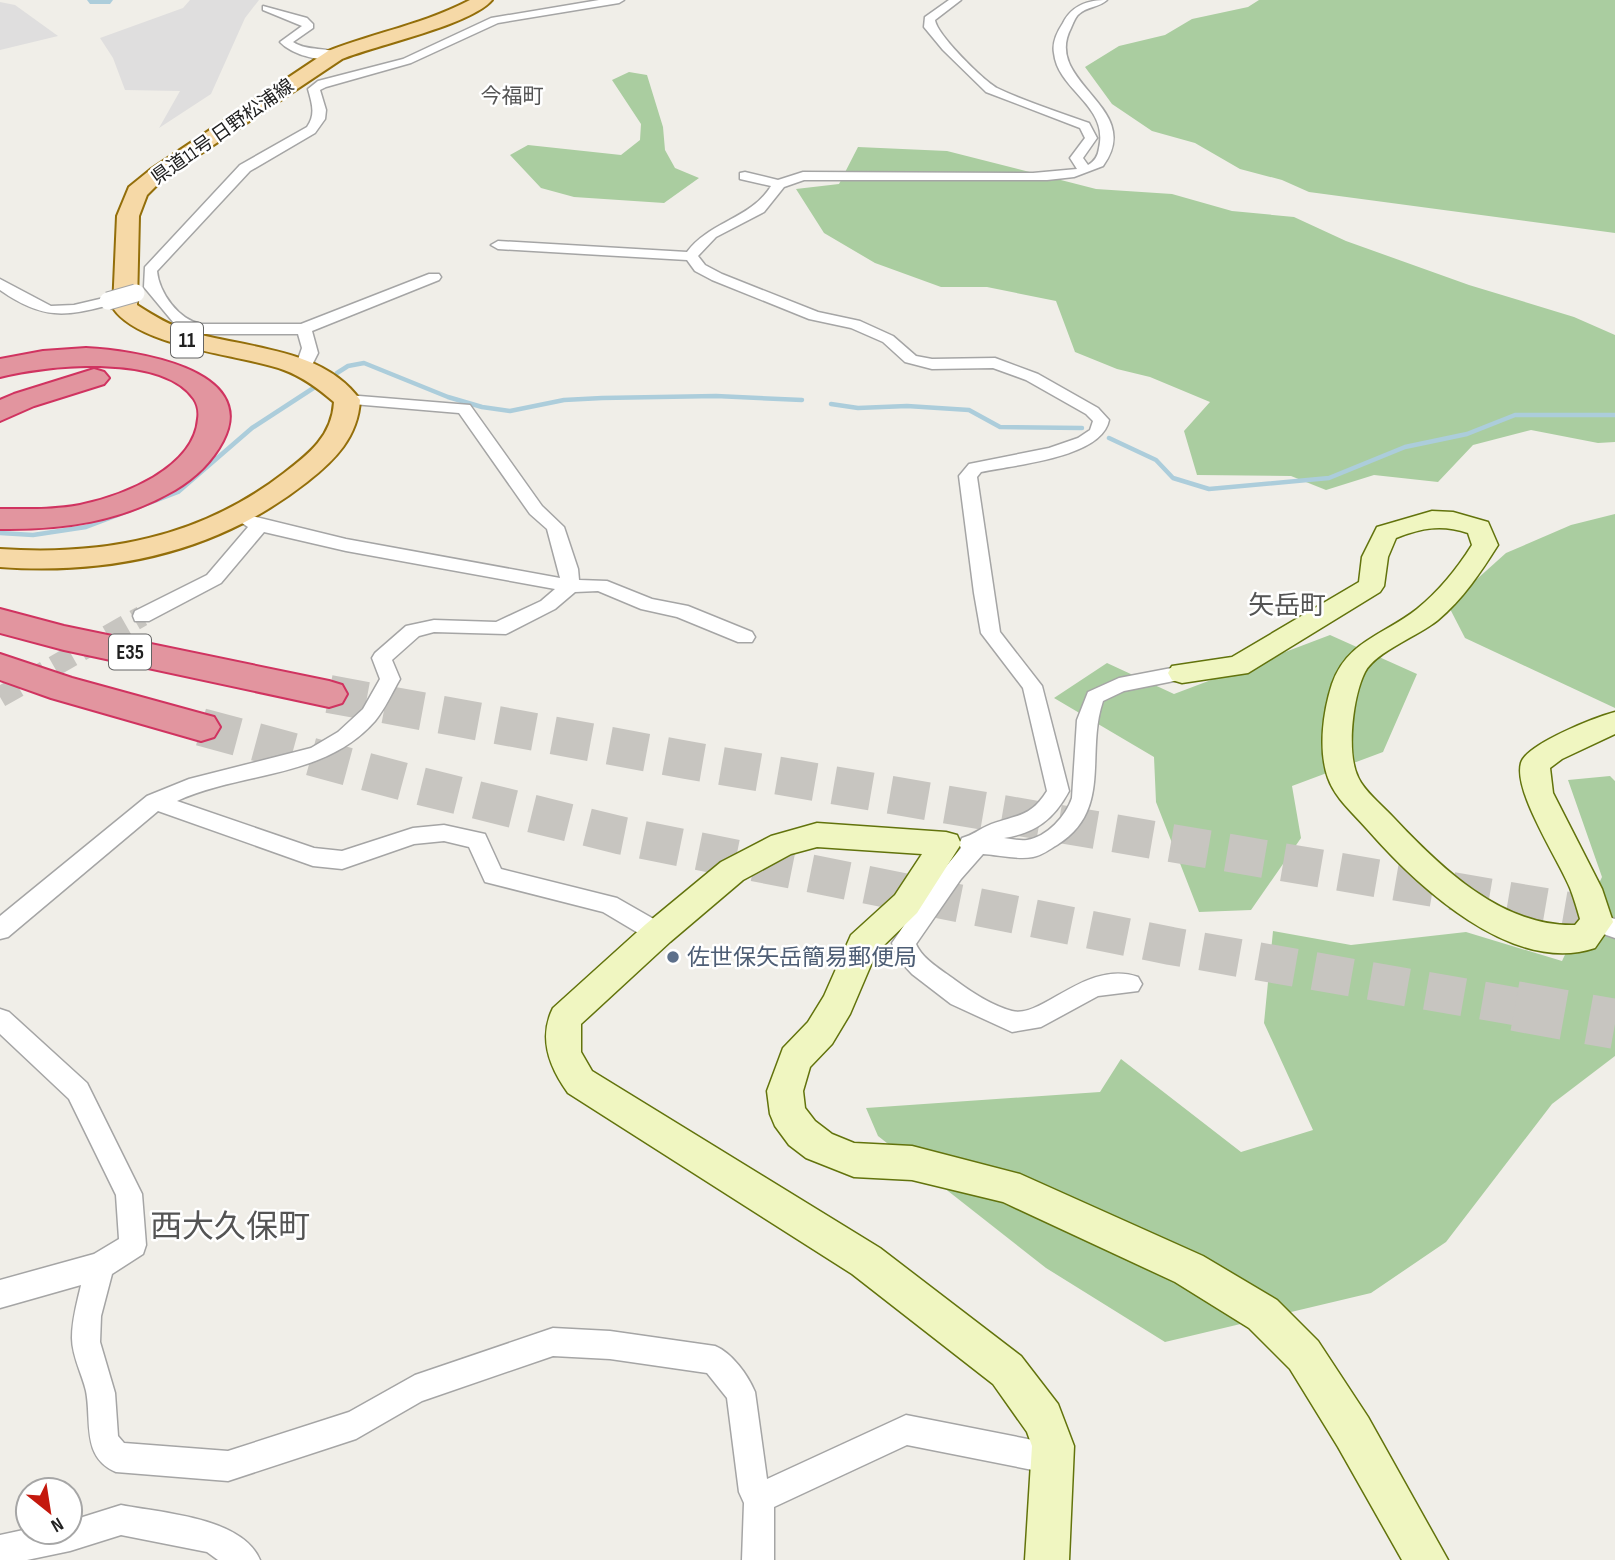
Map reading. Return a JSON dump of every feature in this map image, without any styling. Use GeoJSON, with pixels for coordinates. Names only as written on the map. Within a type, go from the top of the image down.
{"type":"FeatureCollection","features":[{"type":"Feature","properties":{"kind":"highway"},"geometry":{"type":"LineString","coordinates":[[0,368],[70,356],[106,357],[135,362],[172,371],[197,384],[209,398],[214,411],[208,440],[195,459],[162,484],[109,508],[79,516],[0,519]]}},
{"type":"Feature","properties":{"kind":"highway"},"geometry":{"type":"LineString","coordinates":[[0,381],[64,367],[135,362]]}},
{"type":"Feature","properties":{"kind":"highway"},"geometry":{"type":"LineString","coordinates":[[0,412],[24,400],[94,378]]}},
{"type":"Feature","properties":{"kind":"highway"},"geometry":{"type":"LineString","coordinates":[[0,393],[51,381],[135,378],[163,386],[178,396],[189,411],[190,427],[173,456],[133,484],[104,495],[44,505],[0,503]]}},
{"type":"Feature","properties":{"kind":"highway"},"geometry":{"type":"LineString","coordinates":[[0,607],[164,647],[260,680]]}},
{"type":"Feature","properties":{"kind":"highway","name":"E35"},"geometry":{"type":"LineString","coordinates":[[0,621],[64,638],[328,694]]}},
{"type":"Feature","properties":{"kind":"highway","name":"E35"},"geometry":{"type":"LineString","coordinates":[[0,670],[201,727]]}},
{"type":"Feature","properties":{"kind":"main road","name":"県道11号 日野松浦線"},"geometry":{"type":"LineString","coordinates":[[347,400],[331,383],[303,368],[265,355],[187,340],[144,324],[125,308],[128,216],[137,192],[157,174],[335,55],[368,42],[443,21],[483,0]]}},
{"type":"Feature","properties":{"kind":"main road"},"geometry":{"type":"LineString","coordinates":[[0,558],[25,561],[93,559],[142,551],[250,521],[338,439],[347,419],[347,400]]}},
{"type":"Feature","properties":{"kind":"street"},"geometry":{"type":"LineString","coordinates":[[434,277],[303,329],[201,329],[183,326],[151,287],[150,270],[245,168],[311,131],[320,110],[314,89],[329,80],[407,61],[495,20],[619,0]]}},
{"type":"Feature","properties":{"kind":"street"},"geometry":{"type":"LineString","coordinates":[[956,0],[929,19],[930,27],[990,89],[1085,127],[1091,138],[1076,158],[1085,170]]}},
{"type":"Feature","properties":{"kind":"street"},"geometry":{"type":"LineString","coordinates":[[746,176],[779,184],[803,176],[1022,176],[1085,170],[1097,165],[1105,154],[1107,127],[1096,107],[1063,68],[1059,55],[1061,37],[1074,12],[1102,0]]}},
{"type":"Feature","properties":{"kind":"street"},"geometry":{"type":"LineString","coordinates":[[267,8],[303,20],[309,26],[290,38],[286,42],[288,45],[304,52],[335,55]]}},
{"type":"Feature","properties":{"kind":"street"},"geometry":{"type":"LineString","coordinates":[[691,256],[699,242],[759,212],[771,202],[779,184]]}},
{"type":"Feature","properties":{"kind":"street"},"geometry":{"type":"LineString","coordinates":[[498,245],[691,256],[700,268],[717,277],[814,316],[855,324],[888,339],[911,359],[932,364],[995,363],[1032,377],[1092,411],[1101,420],[1093,436],[1059,449],[975,468],[968,476],[983,593],[991,633],[1031,686],[1058,791],[1049,808],[1028,825],[992,832],[963,844],[927,876],[906,904],[863,945],[838,1004],[820,1032],[795,1059],[785,1091],[788,1114],[802,1133],[818,1146],[854,1160],[912,1163],[1007,1186],[1189,1269],[1263,1314],[1304,1355],[1353,1432],[1426,1560]]}},
{"type":"Feature","properties":{"kind":"street"},"geometry":{"type":"LineString","coordinates":[[0,283],[31,306],[48,311],[75,310],[151,287]]}},
{"type":"Feature","properties":{"kind":"street"},"geometry":{"type":"LineString","coordinates":[[303,329],[311,343],[311,355],[303,368]]}},
{"type":"Feature","properties":{"kind":"street"},"geometry":{"type":"LineString","coordinates":[[0,930],[31,901],[155,802],[196,784],[301,761],[324,752],[357,731],[380,702],[390,679],[382,658],[413,631],[434,626],[499,629],[548,605],[569,586],[569,569],[555,527],[536,510],[464,408],[347,400]]}},
{"type":"Feature","properties":{"kind":"street"},"geometry":{"type":"LineString","coordinates":[[1047,1560],[1053,1446],[1043,1419],[1007,1370],[866,1261],[580,1082],[565,1063],[562,1042],[565,1018],[658,933],[732,871],[782,845],[817,835],[1032,849],[1065,829],[1078,812],[1083,797],[1087,720],[1095,697],[1119,684],[1238,666],[1371,586],[1375,557],[1386,533],[1419,520],[1452,518],[1479,528],[1485,545],[1464,580],[1420,621],[1357,662],[1348,684],[1340,717],[1337,755],[1344,782],[1393,838],[1435,876],[1510,927],[1549,940],[1583,938],[1606,926],[1538,793],[1535,764],[1552,751],[1615,722]]}},
{"type":"Feature","properties":{"kind":"street"},"geometry":{"type":"LineString","coordinates":[[142,616],[214,579],[250,521],[346,545],[569,586],[600,585],[648,605],[681,611],[745,637]]}},
{"type":"Feature","properties":{"kind":"street"},"geometry":{"type":"LineString","coordinates":[[155,802],[313,857],[342,860],[412,836],[444,834],[477,840],[493,876],[609,904],[658,933]]}},
{"type":"Feature","properties":{"kind":"street"},"geometry":{"type":"LineString","coordinates":[[963,844],[957,869],[904,943],[907,953],[920,967],[959,997],[1012,1022],[1032,1020],[1095,986],[1130,984]]}},
{"type":"Feature","properties":{"kind":"street"},"geometry":{"type":"LineString","coordinates":[[0,1019],[78,1091],[129,1195],[133,1245],[100,1266],[0,1294]]}},
{"type":"Feature","properties":{"kind":"street"},"geometry":{"type":"LineString","coordinates":[[100,1266],[88,1316],[86,1342],[101,1393],[104,1441],[116,1457],[228,1466],[356,1424],[415,1389],[553,1342],[610,1345],[715,1360],[741,1392],[754,1492],[759,1498],[758,1560]]}},
{"type":"Feature","properties":{"kind":"street"},"geometry":{"type":"LineString","coordinates":[[759,1498],[906,1430],[1053,1459]]}},
{"type":"Feature","properties":{"kind":"street"},"geometry":{"type":"LineString","coordinates":[[0,1550],[70,1536],[121,1520],[213,1538],[243,1560]]}},
{"type":"Feature","properties":{"kind":"shaded area"},"geometry":{"type":"Polygon","coordinates":[[[190,0],[259,0],[245,18],[211,94],[159,128],[180,91],[125,90],[113,58],[100,38],[183,8],[190,0]]]}},
{"type":"Feature","properties":{"kind":"shaded area"},"geometry":{"type":"Polygon","coordinates":[[[0,2],[15,5],[58,36],[0,50],[0,2]]]}},
{"type":"Feature","properties":{"kind":"green space"},"geometry":{"type":"Polygon","coordinates":[[[1259,0],[1615,0],[1615,233],[1309,192],[1282,180],[1240,169],[1195,143],[1152,131],[1112,104],[1085,67],[1119,46],[1165,35],[1192,19],[1248,7],[1259,0]]]}},
{"type":"Feature","properties":{"kind":"green space"},"geometry":{"type":"Polygon","coordinates":[[[629,72],[647,75],[663,127],[665,150],[675,168],[699,178],[664,203],[574,197],[541,188],[510,155],[528,145],[621,155],[640,140],[641,124],[612,80],[629,72]]]}},
{"type":"Feature","properties":{"kind":"green space"},"geometry":{"type":"Polygon","coordinates":[[[858,147],[947,151],[1096,189],[1172,194],[1232,211],[1294,217],[1346,241],[1469,285],[1574,317],[1615,335],[1615,442],[1598,443],[1531,430],[1473,445],[1438,482],[1374,475],[1326,490],[1291,476],[1197,475],[1184,431],[1210,402],[1150,377],[1117,369],[1075,352],[1056,301],[987,287],[941,287],[875,263],[824,233],[796,189],[839,184],[858,147]]]}},
{"type":"Feature","properties":{"kind":"green space"},"geometry":{"type":"Polygon","coordinates":[[[1615,514],[1615,708],[1465,638],[1448,605],[1506,553],[1571,525],[1615,514]]]}},
{"type":"Feature","properties":{"kind":"green space"},"geometry":{"type":"Polygon","coordinates":[[[1330,635],[1417,674],[1383,752],[1292,786],[1301,838],[1251,910],[1199,912],[1156,802],[1154,757],[1054,698],[1107,663],[1174,694],[1330,635]]]}},
{"type":"Feature","properties":{"kind":"green space"},"geometry":{"type":"Polygon","coordinates":[[[1610,776],[1615,781],[1615,1056],[1552,1104],[1446,1242],[1371,1293],[1165,1342],[1046,1268],[878,1136],[866,1108],[1100,1092],[1121,1059],[1241,1152],[1313,1130],[1264,1023],[1273,931],[1351,945],[1466,932],[1562,961],[1602,877],[1568,780],[1610,776]]]}},
{"type":"Feature","properties":{"kind":"waterway"},"geometry":{"type":"LineString","coordinates":[[97,0],[103,0]]}},
{"type":"Feature","properties":{"kind":"waterway"},"geometry":{"type":"LineString","coordinates":[[337,373],[348,366],[364,363],[448,397],[482,407],[510,411],[564,400],[602,398],[716,396],[802,400]]}},
{"type":"Feature","properties":{"kind":"waterway"},"geometry":{"type":"LineString","coordinates":[[0,533],[33,535],[86,527],[178,492],[252,428],[315,387]]}},
{"type":"Feature","properties":{"kind":"waterway"},"geometry":{"type":"LineString","coordinates":[[831,404],[858,408],[907,406],[969,410],[1000,427],[1082,428]]}},
{"type":"Feature","properties":{"kind":"waterway"},"geometry":{"type":"LineString","coordinates":[[1109,438],[1156,460],[1173,478],[1209,489],[1329,478],[1405,447],[1467,434],[1515,415],[1615,415]]}},
{"type":"Feature","properties":{"kind":"tunnel"},"geometry":{"type":"LineString","coordinates":[[0,697],[142,616]]}},
{"type":"Feature","properties":{"kind":"tunnel"},"geometry":{"type":"LineString","coordinates":[[329,694],[687,760],[1615,919]]}},
{"type":"Feature","properties":{"kind":"tunnel"},"geometry":{"type":"LineString","coordinates":[[201,727],[416,785],[619,835],[1171,946],[1525,1008]]}},
{"type":"Feature","properties":{"kind":"tunnel"},"geometry":{"type":"LineString","coordinates":[[1515,1006],[1615,1024]]}},
{"type":"Feature","properties":{"kind":"place","name":"佐世保矢岳簡易郵便局"},"geometry":{"type":"Point","coordinates":[673,957]}},
{"type":"Feature","properties":{"kind":"district","name":"今福町"},"geometry":{"type":"Point","coordinates":[512,96]}},
{"type":"Feature","properties":{"kind":"district","name":"矢岳町"},"geometry":{"type":"Point","coordinates":[1287,605]}},
{"type":"Feature","properties":{"kind":"district","name":"西大久保町"},"geometry":{"type":"Point","coordinates":[230,1226]}}]}
